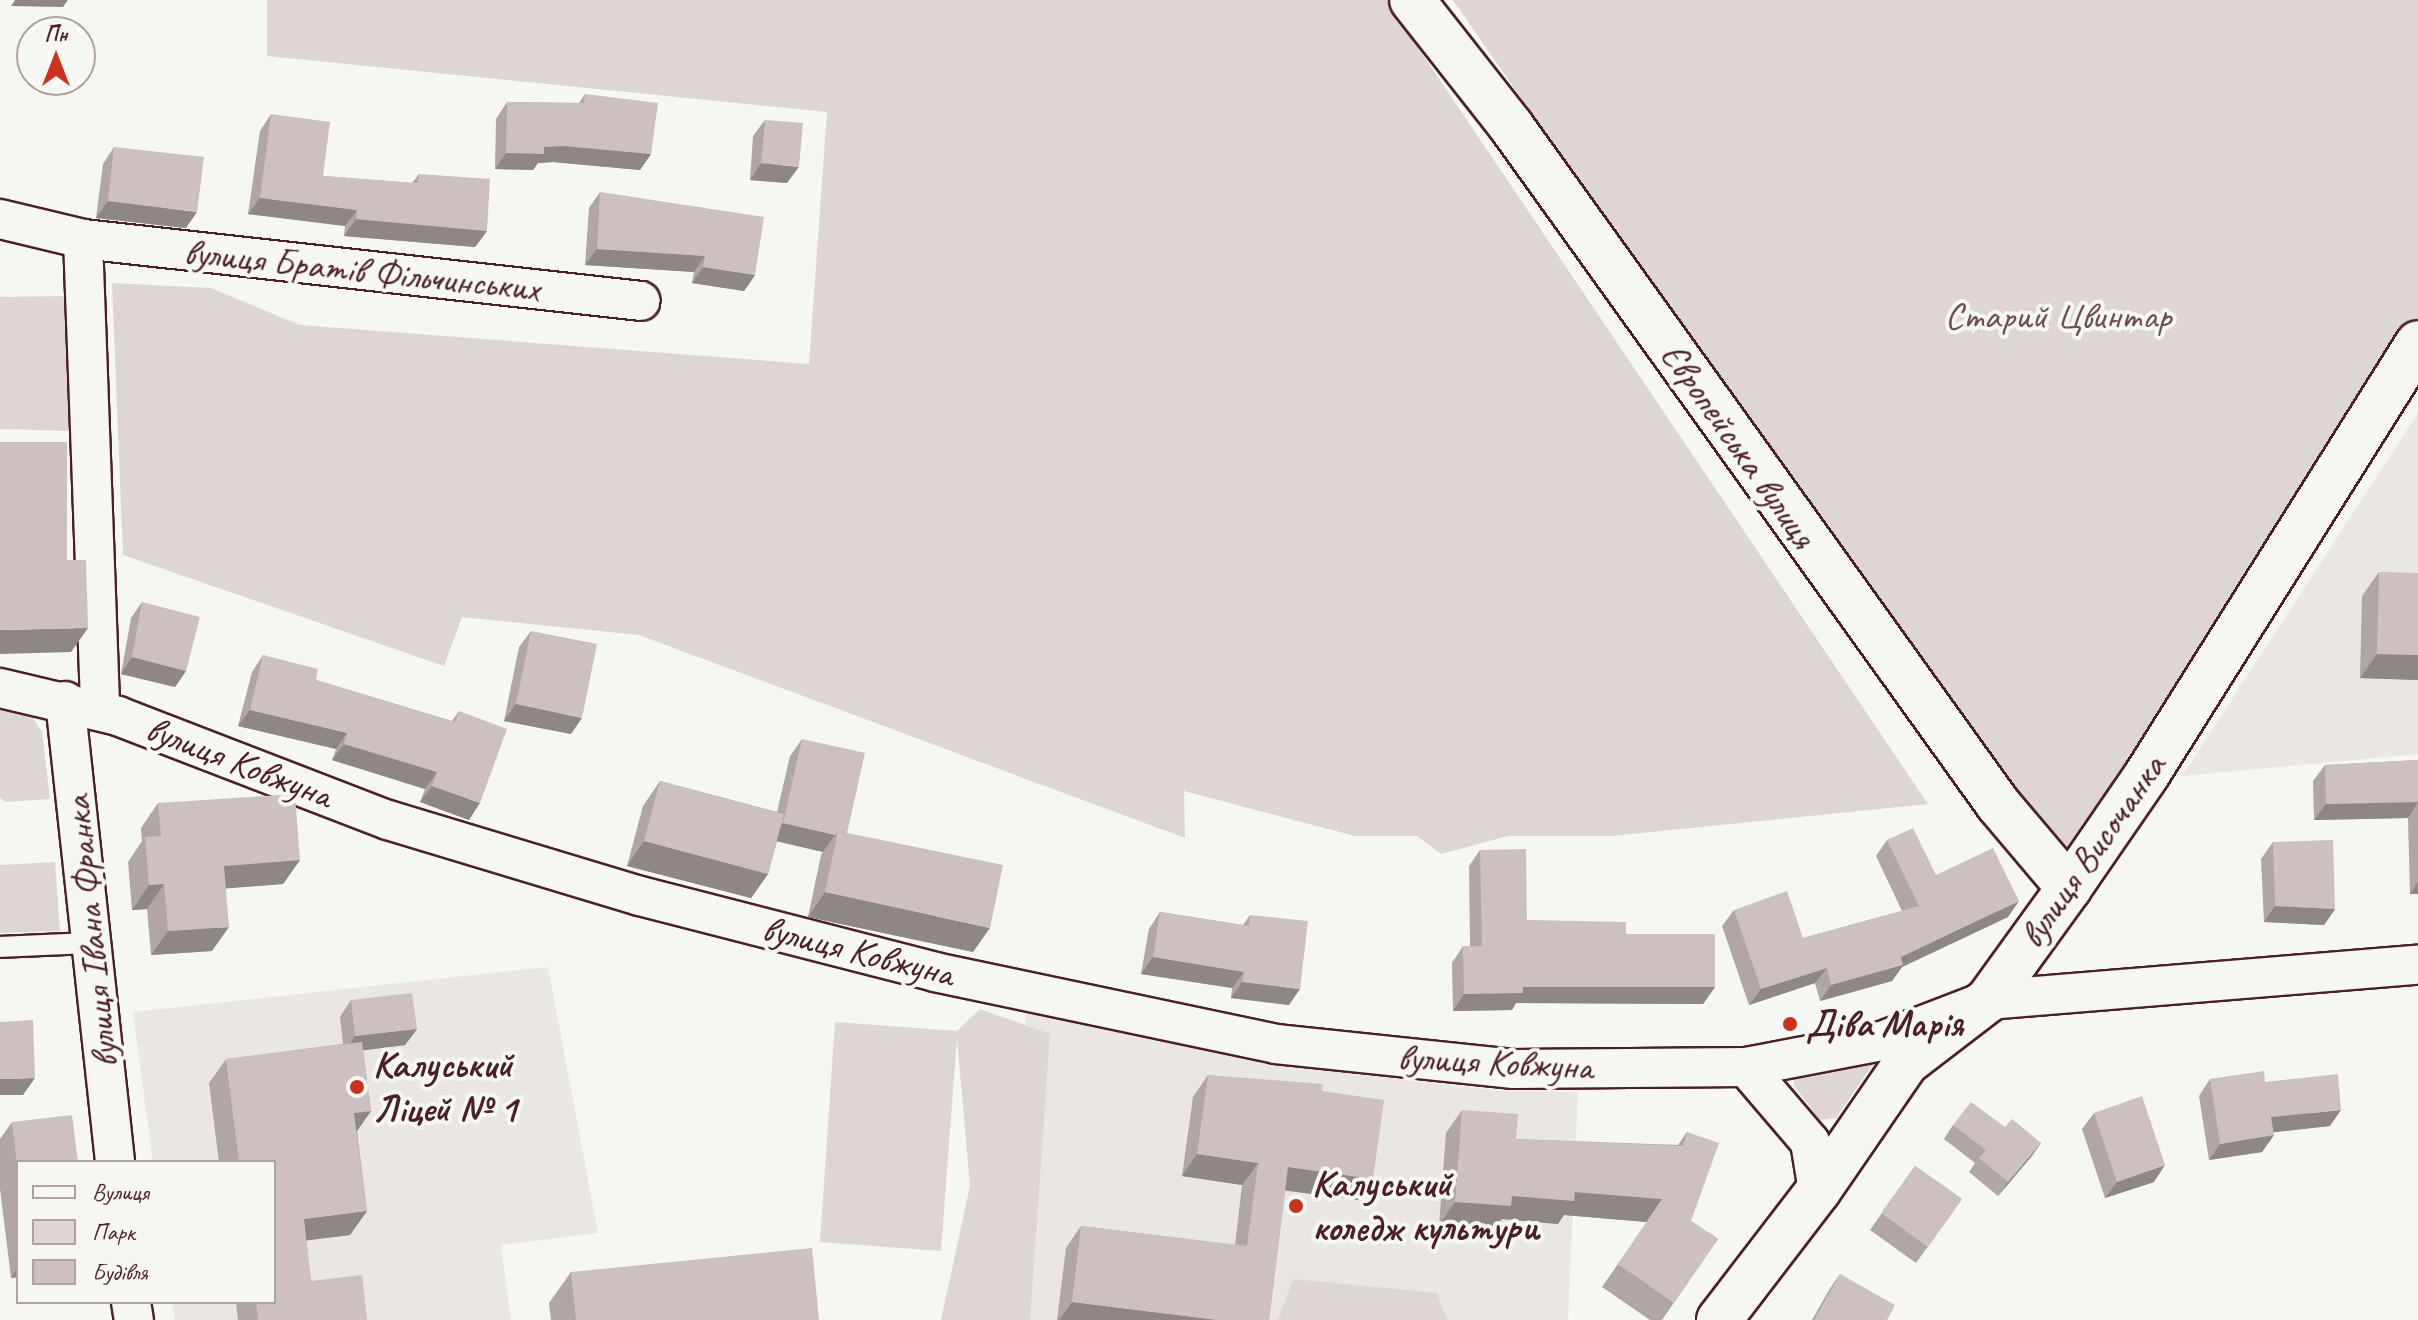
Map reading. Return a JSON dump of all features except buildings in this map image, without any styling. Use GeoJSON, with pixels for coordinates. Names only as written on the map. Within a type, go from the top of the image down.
{"type":"FeatureCollection","features":[{"type":"Feature","properties":{"kind":"street","name":"Європейська вулиця"},"geometry":{"type":"LineString","coordinates":[[1412,0],[1511,126],[1998,804],[2069,888]]}},
{"type":"Feature","properties":{"kind":"street","name":"вулиця Братів Фільчинських"},"geometry":{"type":"LineString","coordinates":[[0,219],[83,239],[641,301]]}},
{"type":"Feature","properties":{"kind":"street"},"geometry":{"type":"LineString","coordinates":[[83,239],[83,706]]}},
{"type":"Feature","properties":{"kind":"street","name":"вулиця Височанка"},"geometry":{"type":"LineString","coordinates":[[1719,1320],[1818,1191],[1906,1063],[1988,1000],[2069,888],[2146,776],[2418,343]]}},
{"type":"Feature","properties":{"kind":"street","name":"вулиця Ковжуна"},"geometry":{"type":"LineString","coordinates":[[0,688],[83,706],[388,820],[640,896],[935,972],[1276,1044],[1514,1069],[1746,1067],[1882,1041],[1988,1000],[2418,965]]}},
{"type":"Feature","properties":{"kind":"street","name":"вулиця Івана Франка"},"geometry":{"type":"LineString","coordinates":[[83,706],[91,943],[115,1160]]}},
{"type":"Feature","properties":{"kind":"street"},"geometry":{"type":"LineString","coordinates":[[1746,1067],[1810,1142],[1818,1191]]}},
{"type":"Feature","properties":{"kind":"lane"},"geometry":{"type":"LineString","coordinates":[[0,947],[91,943]]}},
{"type":"Feature","properties":{"kind":"shaded area"},"geometry":{"type":"Polygon","coordinates":[[[2418,413],[2418,754],[2182,776],[2418,413]]]}},
{"type":"Feature","properties":{"kind":"shaded area","name":"Калуський Ліцей № 1"},"geometry":{"type":"Polygon","coordinates":[[[548,967],[598,1233],[501,1245],[511,1320],[175,1320],[172,1304],[276,1304],[276,1160],[153,1160],[133,1012],[548,967]]]}},
{"type":"Feature","properties":{"kind":"shaded area","name":"Калуський коледж культури"},"geometry":{"type":"Polygon","coordinates":[[[1026,1013],[1274,1065],[1505,1091],[1578,1092],[1568,1320],[1014,1320],[1026,1013]]]}},
{"type":"Feature","properties":{"kind":"green space"},"geometry":{"type":"Polygon","coordinates":[[[267,0],[1386,0],[1928,804],[1612,836],[1508,836],[1441,854],[1417,836],[1355,836],[1184,791],[1185,838],[639,635],[462,617],[444,666],[123,555],[112,283],[211,288],[300,325],[809,364],[827,112],[267,56],[267,0]]]}},
{"type":"Feature","properties":{"kind":"green space","name":"Старий Цвинтар"},"geometry":{"type":"Polygon","coordinates":[[[1453,0],[2418,0],[2418,342],[2069,888],[1453,0]]]}},
{"type":"Feature","properties":{"kind":"green space"},"geometry":{"type":"Polygon","coordinates":[[[69,296],[72,431],[0,429],[0,297],[69,296]]]}},
{"type":"Feature","properties":{"kind":"green space"},"geometry":{"type":"Polygon","coordinates":[[[0,705],[26,708],[42,732],[50,799],[6,802],[0,798],[0,705]]]}},
{"type":"Feature","properties":{"kind":"green space"},"geometry":{"type":"Polygon","coordinates":[[[55,862],[60,931],[0,933],[0,865],[55,862]]]}},
{"type":"Feature","properties":{"kind":"green space"},"geometry":{"type":"Polygon","coordinates":[[[980,1009],[1050,1034],[1030,1320],[941,1320],[970,1186],[957,1038],[941,1251],[820,1242],[835,1022],[957,1031],[980,1009]]]}},
{"type":"Feature","properties":{"kind":"green space"},"geometry":{"type":"Polygon","coordinates":[[[1876,1060],[1836,1118],[1820,1120],[1794,1086],[1794,1075],[1876,1060]]]}},
{"type":"Feature","properties":{"kind":"green space"},"geometry":{"type":"Polygon","coordinates":[[[1293,1279],[1437,1293],[1447,1320],[1278,1320],[1293,1279]]]}},
{"type":"Feature","properties":{"kind":"place","name":"Діва Марія"},"geometry":{"type":"Point","coordinates":[1790,1024]}},
{"type":"Feature","properties":{"kind":"place","name":"Калуський Ліцей № 1"},"geometry":{"type":"Point","coordinates":[357,1087]}},
{"type":"Feature","properties":{"kind":"place","name":"Калуський коледж культури"},"geometry":{"type":"Point","coordinates":[1296,1206]}}]}
